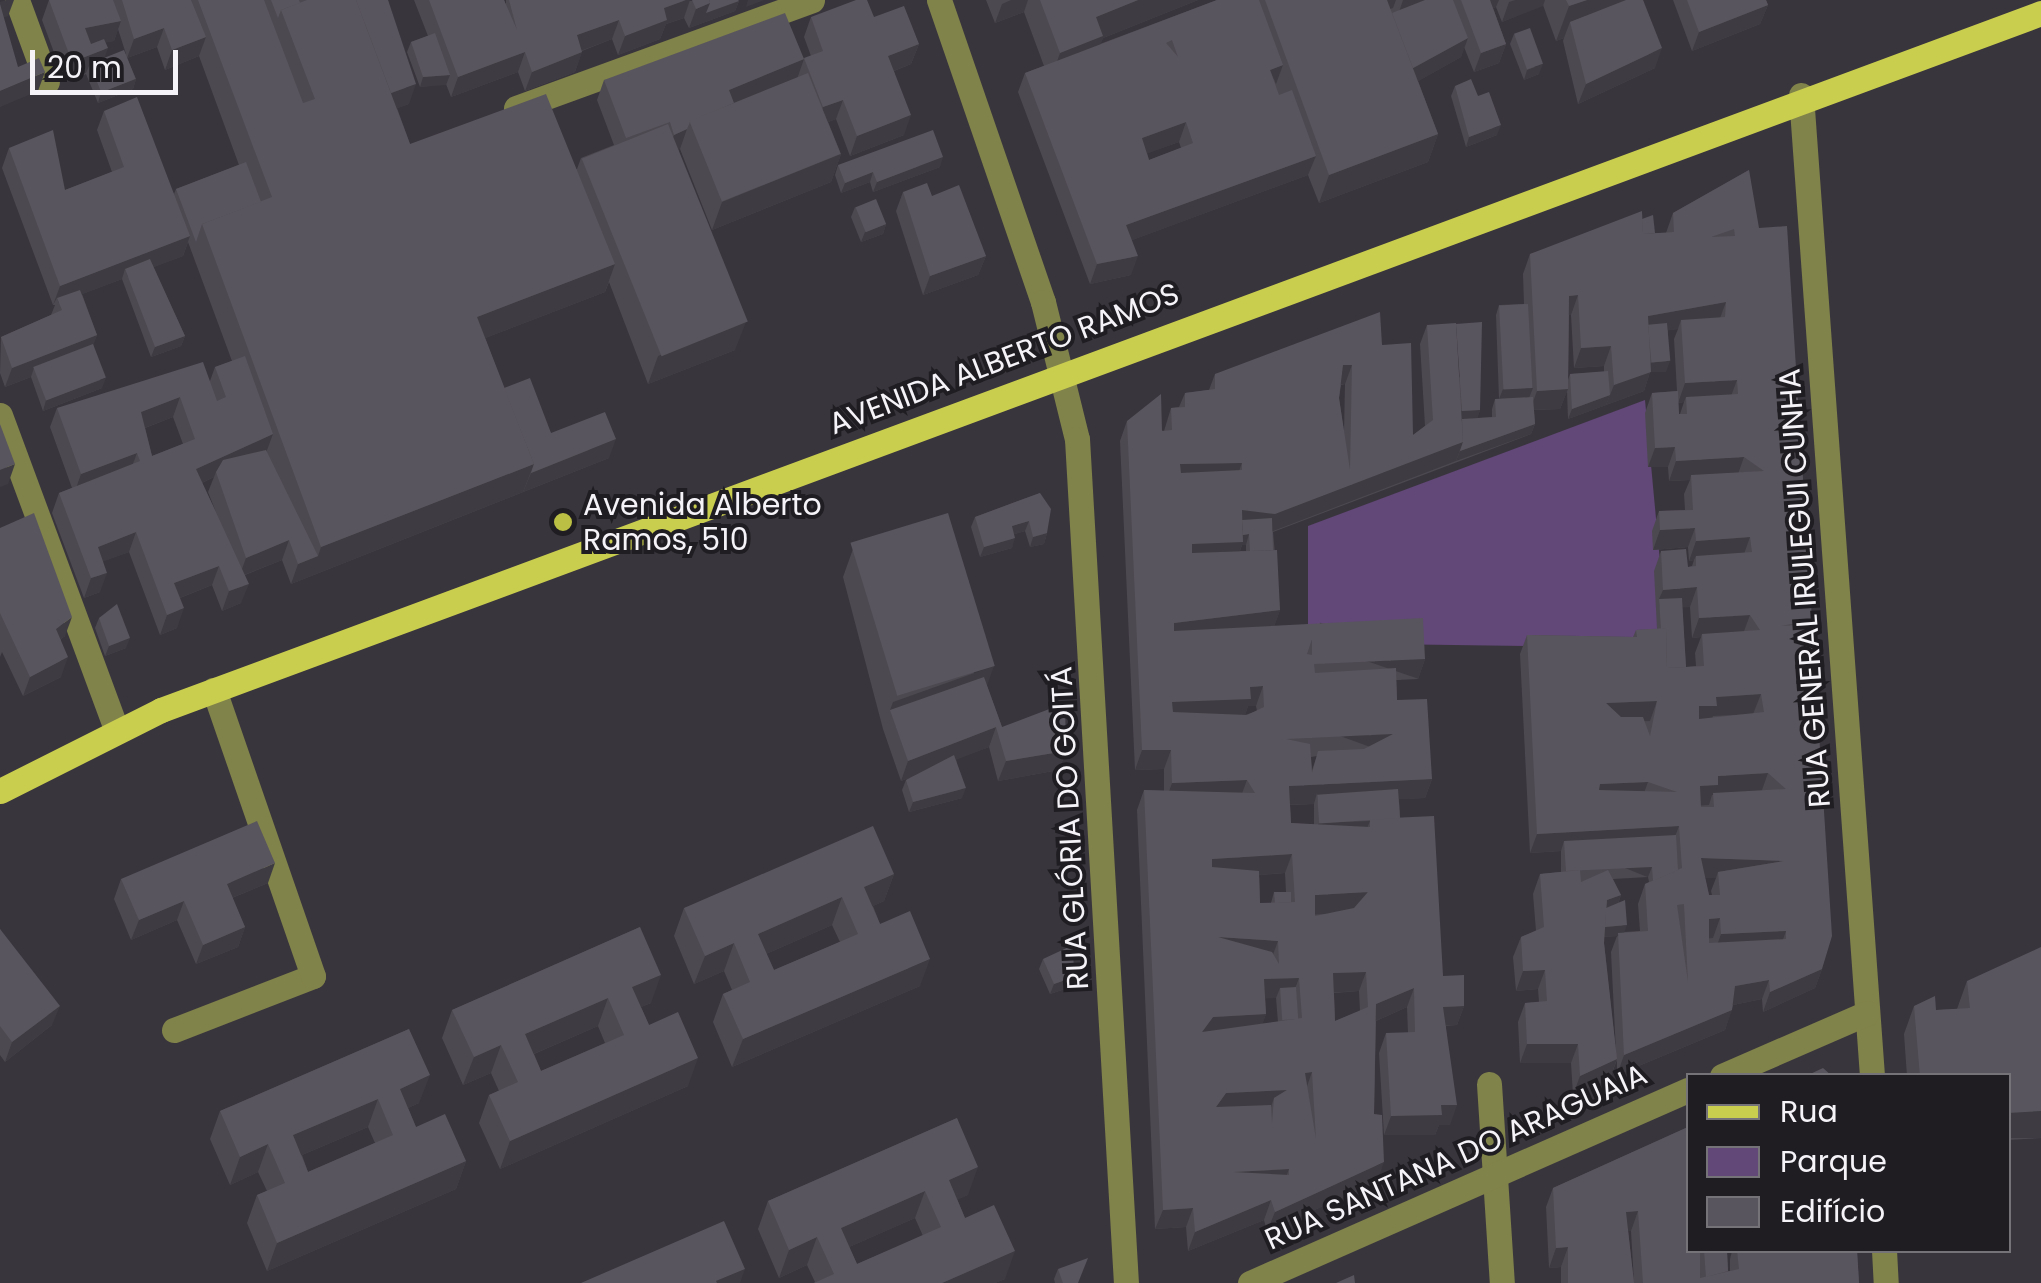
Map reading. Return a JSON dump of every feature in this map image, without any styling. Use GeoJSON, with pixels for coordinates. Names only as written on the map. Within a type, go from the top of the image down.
{"type":"FeatureCollection","features":[{"type":"Feature","properties":{"kind":"main road","name":"AVENIDA ALBERTO RAMOS"},"geometry":{"type":"LineString","coordinates":[[0,791],[117,731],[214,690],[1801,95],[2041,13]]}},
{"type":"Feature","properties":{"kind":"street"},"geometry":{"type":"LineString","coordinates":[[17,0],[47,82]]}},
{"type":"Feature","properties":{"kind":"street"},"geometry":{"type":"LineString","coordinates":[[480,121],[812,0]]}},
{"type":"Feature","properties":{"kind":"street","name":"RUA GLÓRIA DO GOITÁ"},"geometry":{"type":"LineString","coordinates":[[939,0],[1064,371],[1087,518],[1126,1283]]}},
{"type":"Feature","properties":{"kind":"street","name":"RUA GENERAL IRULEGUI CUNHA"},"geometry":{"type":"LineString","coordinates":[[1801,95],[1872,1073]]}},
{"type":"Feature","properties":{"kind":"street"},"geometry":{"type":"LineString","coordinates":[[0,415],[117,731]]}},
{"type":"Feature","properties":{"kind":"street"},"geometry":{"type":"LineString","coordinates":[[174,1030],[313,976],[214,690]]}},
{"type":"Feature","properties":{"kind":"street"},"geometry":{"type":"LineString","coordinates":[[1729,1073],[1868,1013]]}},
{"type":"Feature","properties":{"kind":"street"},"geometry":{"type":"LineString","coordinates":[[1490,1084],[1502,1283]]}},
{"type":"Feature","properties":{"kind":"street","name":"RUA SANTANA DO ARAGUAIA"},"geometry":{"type":"LineString","coordinates":[[1250,1283],[1686,1091]]}},
{"type":"Feature","properties":{"kind":"street"},"geometry":{"type":"LineString","coordinates":[[1884,1253],[1886,1283]]}},
{"type":"Feature","properties":{"kind":"green space"},"geometry":{"type":"Polygon","coordinates":[[[1645,400],[1668,648],[1308,643],[1308,526],[1645,400]]]}},
{"type":"Feature","properties":{"kind":"building"},"geometry":{"type":"Polygon","coordinates":[[[49,0],[113,0],[121,21],[85,28],[91,44],[104,39],[108,48],[72,62],[49,0]]]}},
{"type":"Feature","properties":{"kind":"building"},"geometry":{"type":"Polygon","coordinates":[[[122,0],[191,0],[206,37],[172,50],[164,28],[134,39],[122,0]]]}},
{"type":"Feature","properties":{"kind":"building"},"geometry":{"type":"Polygon","coordinates":[[[198,0],[264,0],[303,103],[315,99],[281,10],[307,0],[356,0],[410,144],[546,94],[615,264],[477,317],[534,464],[321,547],[202,224],[272,197],[198,0]]]}},
{"type":"Feature","properties":{"kind":"building"},"geometry":{"type":"Polygon","coordinates":[[[271,0],[300,3],[281,10],[278,18],[271,0]]]}},
{"type":"Feature","properties":{"kind":"building"},"geometry":{"type":"Polygon","coordinates":[[[356,0],[388,0],[416,84],[391,93],[356,0]]]}},
{"type":"Feature","properties":{"kind":"building"},"geometry":{"type":"Polygon","coordinates":[[[429,0],[504,0],[517,30],[509,0],[686,0],[664,8],[667,20],[625,36],[619,20],[577,35],[582,52],[532,72],[525,52],[458,77],[429,0]]]}},
{"type":"Feature","properties":{"kind":"building"},"geometry":{"type":"Polygon","coordinates":[[[692,0],[709,0],[710,3],[696,9],[692,0]]]}},
{"type":"Feature","properties":{"kind":"building"},"geometry":{"type":"Polygon","coordinates":[[[709,0],[738,0],[739,1],[706,13],[709,0]]]}},
{"type":"Feature","properties":{"kind":"building"},"geometry":{"type":"Polygon","coordinates":[[[856,0],[867,0],[874,17],[904,6],[919,44],[888,56],[911,115],[857,136],[843,100],[823,107],[804,58],[823,51],[811,17],[856,0]]]}},
{"type":"Feature","properties":{"kind":"building"},"geometry":{"type":"Polygon","coordinates":[[[1040,0],[1138,0],[1096,17],[1103,36],[1060,53],[1040,0]]]}},
{"type":"Feature","properties":{"kind":"building"},"geometry":{"type":"Polygon","coordinates":[[[1217,0],[1259,0],[1283,65],[1270,70],[1279,95],[1292,90],[1316,156],[1126,225],[1138,256],[1097,264],[1025,73],[1217,0]],[[1186,122],[1142,138],[1149,160],[1193,143],[1186,122]]]}},
{"type":"Feature","properties":{"kind":"building"},"geometry":{"type":"Polygon","coordinates":[[[1265,0],[1387,0],[1438,134],[1329,175],[1265,0]]]}},
{"type":"Feature","properties":{"kind":"building"},"geometry":{"type":"Polygon","coordinates":[[[1425,0],[1453,0],[1468,38],[1413,68],[1392,13],[1425,0]]]}},
{"type":"Feature","properties":{"kind":"building"},"geometry":{"type":"Polygon","coordinates":[[[1461,0],[1490,0],[1506,44],[1481,53],[1461,0]]]}},
{"type":"Feature","properties":{"kind":"building"},"geometry":{"type":"Polygon","coordinates":[[[1566,0],[1587,0],[1569,6],[1566,0]]]}},
{"type":"Feature","properties":{"kind":"building"},"geometry":{"type":"Polygon","coordinates":[[[1626,0],[1643,0],[1662,48],[1586,84],[1570,22],[1626,0]]]}},
{"type":"Feature","properties":{"kind":"building"},"geometry":{"type":"Polygon","coordinates":[[[1687,0],[1766,0],[1768,5],[1699,32],[1687,0]]]}},
{"type":"Feature","properties":{"kind":"building"},"geometry":{"type":"Polygon","coordinates":[[[0,4],[18,67],[39,58],[45,72],[0,91],[0,4]]]}},
{"type":"Feature","properties":{"kind":"building"},"geometry":{"type":"Polygon","coordinates":[[[785,13],[804,59],[729,90],[734,103],[690,122],[687,129],[674,135],[670,122],[626,138],[604,80],[785,13]]]}},
{"type":"Feature","properties":{"kind":"building"},"geometry":{"type":"Polygon","coordinates":[[[1530,28],[1543,64],[1527,70],[1514,34],[1530,28]]]}},
{"type":"Feature","properties":{"kind":"building"},"geometry":{"type":"Polygon","coordinates":[[[435,33],[450,75],[423,77],[411,42],[435,33]]]}},
{"type":"Feature","properties":{"kind":"building"},"geometry":{"type":"Polygon","coordinates":[[[124,50],[136,79],[101,93],[90,64],[124,50]]]}},
{"type":"Feature","properties":{"kind":"building"},"geometry":{"type":"Polygon","coordinates":[[[808,73],[841,154],[722,202],[689,121],[808,73]]]}},
{"type":"Feature","properties":{"kind":"building"},"geometry":{"type":"Polygon","coordinates":[[[1471,79],[1478,96],[1489,92],[1501,125],[1469,137],[1455,86],[1471,79]]]}},
{"type":"Feature","properties":{"kind":"building"},"geometry":{"type":"Polygon","coordinates":[[[137,97],[190,236],[60,286],[9,148],[53,130],[65,190],[124,167],[104,111],[137,97]]]}},
{"type":"Feature","properties":{"kind":"building"},"geometry":{"type":"Polygon","coordinates":[[[668,124],[748,321],[662,356],[582,159],[668,124]]]}},
{"type":"Feature","properties":{"kind":"building"},"geometry":{"type":"Polygon","coordinates":[[[933,130],[943,157],[877,182],[873,172],[845,183],[838,165],[933,130]]]}},
{"type":"Feature","properties":{"kind":"building"},"geometry":{"type":"Polygon","coordinates":[[[246,162],[261,202],[202,224],[196,242],[176,189],[246,162]]]}},
{"type":"Feature","properties":{"kind":"building"},"geometry":{"type":"Polygon","coordinates":[[[1749,170],[1759,228],[1787,226],[1812,620],[1781,626],[1812,624],[1832,936],[1822,969],[1770,992],[1769,980],[1735,986],[1732,1010],[1624,1055],[1618,933],[1648,931],[1645,884],[1682,868],[1679,826],[1537,834],[1527,635],[1637,637],[1636,630],[1666,628],[1667,668],[1704,666],[1702,634],[1760,630],[1750,615],[1699,618],[1697,587],[1663,590],[1661,551],[1686,549],[1688,567],[1696,566],[1696,556],[1752,552],[1750,537],[1696,541],[1695,528],[1660,530],[1659,511],[1693,510],[1691,475],[1764,471],[1744,457],[1676,461],[1675,447],[1655,448],[1652,393],[1678,391],[1679,414],[1687,414],[1686,397],[1738,394],[1737,380],[1685,383],[1681,320],[1725,317],[1726,302],[1648,316],[1651,372],[1614,385],[1611,346],[1581,348],[1578,295],[1569,296],[1568,389],[1537,391],[1530,254],[1642,211],[1643,234],[1674,232],[1673,213],[1749,170]],[[1734,229],[1711,237],[1735,236],[1734,229]],[[1761,694],[1716,697],[1717,706],[1699,706],[1699,719],[1764,712],[1761,694]],[[1657,701],[1606,703],[1621,717],[1643,717],[1650,736],[1657,701]],[[1768,773],[1718,776],[1718,785],[1700,786],[1701,807],[1714,807],[1713,793],[1786,789],[1768,773]],[[1648,782],[1600,784],[1599,790],[1677,792],[1648,782]],[[1701,858],[1709,895],[1720,895],[1718,872],[1784,861],[1701,858]],[[1684,904],[1677,905],[1688,982],[1684,904]],[[1720,918],[1709,919],[1709,943],[1786,939],[1786,931],[1721,934],[1720,918]]]}},
{"type":"Feature","properties":{"kind":"building"},"geometry":{"type":"Polygon","coordinates":[[[927,183],[932,196],[959,185],[986,256],[930,276],[903,192],[927,183]]]}},
{"type":"Feature","properties":{"kind":"building"},"geometry":{"type":"Polygon","coordinates":[[[876,199],[886,224],[866,232],[856,207],[876,199]]]}},
{"type":"Feature","properties":{"kind":"building"},"geometry":{"type":"Polygon","coordinates":[[[1653,215],[1655,233],[1643,234],[1642,219],[1653,215]]]}},
{"type":"Feature","properties":{"kind":"building"},"geometry":{"type":"Polygon","coordinates":[[[150,259],[185,336],[155,347],[125,269],[150,259]]]}},
{"type":"Feature","properties":{"kind":"building"},"geometry":{"type":"Polygon","coordinates":[[[80,290],[97,335],[12,368],[1,337],[62,310],[57,298],[80,290]]]}},
{"type":"Feature","properties":{"kind":"building"},"geometry":{"type":"Polygon","coordinates":[[[1528,304],[1532,388],[1503,389],[1499,306],[1528,304]]]}},
{"type":"Feature","properties":{"kind":"building"},"geometry":{"type":"Polygon","coordinates":[[[1380,312],[1382,345],[1411,343],[1413,435],[1433,420],[1427,325],[1456,323],[1463,442],[1275,514],[1242,510],[1243,542],[1192,544],[1192,553],[1277,550],[1280,610],[1174,623],[1174,631],[1423,618],[1425,659],[1314,664],[1315,673],[1396,668],[1397,700],[1427,699],[1432,779],[1289,786],[1291,823],[1370,827],[1370,819],[1434,816],[1443,976],[1464,975],[1464,1006],[1443,1007],[1457,1105],[1441,1105],[1442,1115],[1391,1116],[1386,1033],[1415,1032],[1414,988],[1376,1004],[1374,1114],[1382,1115],[1384,1162],[1275,1212],[1271,1200],[1195,1232],[1193,1208],[1163,1210],[1144,790],[1255,793],[1247,780],[1172,783],[1171,750],[1142,750],[1127,421],[1161,394],[1162,431],[1172,430],[1171,408],[1185,407],[1185,393],[1215,389],[1215,374],[1380,312]],[[1343,365],[1339,398],[1350,470],[1352,365],[1343,365]],[[1242,463],[1180,464],[1181,473],[1242,470],[1242,463]],[[1263,686],[1250,687],[1251,699],[1172,702],[1173,712],[1247,715],[1264,707],[1263,686]],[[1393,734],[1286,739],[1310,744],[1312,773],[1318,751],[1364,749],[1393,734]],[[1292,854],[1212,859],[1212,867],[1259,871],[1260,903],[1295,902],[1292,854]],[[1368,892],[1315,895],[1315,916],[1354,908],[1368,892]],[[1218,937],[1272,952],[1279,964],[1278,941],[1218,937]],[[1366,972],[1333,973],[1335,1021],[1368,1007],[1366,972]],[[1299,978],[1264,979],[1266,1014],[1213,1017],[1202,1032],[1302,1018],[1299,978]],[[1312,1072],[1305,1073],[1316,1139],[1312,1072]],[[1287,1090],[1226,1093],[1216,1107],[1271,1105],[1272,1123],[1274,1098],[1287,1090]],[[1289,1169],[1233,1172],[1289,1175],[1289,1169]]]}},
{"type":"Feature","properties":{"kind":"building"},"geometry":{"type":"Polygon","coordinates":[[[1482,322],[1480,410],[1462,411],[1456,324],[1482,322]]]}},
{"type":"Feature","properties":{"kind":"building"},"geometry":{"type":"Polygon","coordinates":[[[1667,323],[1670,361],[1651,363],[1648,325],[1667,323]]]}},
{"type":"Feature","properties":{"kind":"building"},"geometry":{"type":"Polygon","coordinates":[[[93,344],[106,378],[46,401],[33,367],[93,344]]]}},
{"type":"Feature","properties":{"kind":"building"},"geometry":{"type":"Polygon","coordinates":[[[245,356],[273,434],[196,469],[249,584],[229,591],[219,566],[174,583],[184,608],[167,615],[136,532],[98,547],[107,573],[91,578],[59,493],[140,461],[137,453],[81,474],[57,408],[203,362],[217,401],[226,397],[215,367],[245,356]],[[180,397],[141,412],[152,456],[195,439],[180,397]]]}},
{"type":"Feature","properties":{"kind":"building"},"geometry":{"type":"Polygon","coordinates":[[[1608,371],[1610,395],[1572,409],[1570,374],[1608,371]]]}},
{"type":"Feature","properties":{"kind":"building"},"geometry":{"type":"Polygon","coordinates":[[[530,378],[551,433],[605,412],[616,439],[531,473],[534,464],[504,388],[530,378]]]}},
{"type":"Feature","properties":{"kind":"building"},"geometry":{"type":"Polygon","coordinates":[[[1533,397],[1535,424],[1460,451],[1462,419],[1496,417],[1495,399],[1533,397]]]}},
{"type":"Feature","properties":{"kind":"building"},"geometry":{"type":"Polygon","coordinates":[[[0,424],[15,464],[0,470],[0,424]]]}},
{"type":"Feature","properties":{"kind":"building"},"geometry":{"type":"Polygon","coordinates":[[[266,450],[318,556],[298,564],[289,540],[246,558],[216,472],[223,460],[266,450]]]}},
{"type":"Feature","properties":{"kind":"building"},"geometry":{"type":"Polygon","coordinates":[[[1040,493],[1051,509],[1047,533],[1033,537],[1029,521],[1012,526],[1015,538],[984,547],[975,517],[1040,493]]]}},
{"type":"Feature","properties":{"kind":"building"},"geometry":{"type":"Polygon","coordinates":[[[34,513],[72,617],[56,629],[68,657],[30,677],[0,613],[0,528],[34,513]]]}},
{"type":"Feature","properties":{"kind":"building"},"geometry":{"type":"Polygon","coordinates":[[[948,513],[995,666],[897,696],[850,543],[948,513]]]}},
{"type":"Feature","properties":{"kind":"building"},"geometry":{"type":"Polygon","coordinates":[[[1272,518],[1273,550],[1250,551],[1249,534],[1243,535],[1242,520],[1272,518]]]}},
{"type":"Feature","properties":{"kind":"building"},"geometry":{"type":"Polygon","coordinates":[[[1682,598],[1686,667],[1667,668],[1666,628],[1661,629],[1659,599],[1682,598]]]}},
{"type":"Feature","properties":{"kind":"building"},"geometry":{"type":"Polygon","coordinates":[[[117,604],[130,638],[109,646],[99,618],[117,604]]]}},
{"type":"Feature","properties":{"kind":"building"},"geometry":{"type":"Polygon","coordinates":[[[984,677],[1002,727],[1065,703],[1066,751],[1006,761],[996,727],[908,761],[890,710],[984,677]]]}},
{"type":"Feature","properties":{"kind":"building"},"geometry":{"type":"Polygon","coordinates":[[[954,755],[966,788],[913,802],[906,780],[954,755]]]}},
{"type":"Feature","properties":{"kind":"building"},"geometry":{"type":"Polygon","coordinates":[[[1398,789],[1400,818],[1319,824],[1317,795],[1398,789]]]}},
{"type":"Feature","properties":{"kind":"building"},"geometry":{"type":"Polygon","coordinates":[[[257,821],[275,863],[227,884],[245,927],[203,945],[184,901],[139,920],[121,879],[257,821]]]}},
{"type":"Feature","properties":{"kind":"building"},"geometry":{"type":"Polygon","coordinates":[[[873,826],[894,874],[864,887],[880,924],[910,911],[930,959],[743,1039],[723,994],[750,982],[734,943],[705,956],[684,908],[873,826]],[[842,897],[758,934],[774,970],[858,934],[842,897]]]}},
{"type":"Feature","properties":{"kind":"building"},"geometry":{"type":"Polygon","coordinates":[[[1676,835],[1678,870],[1653,881],[1652,867],[1566,871],[1564,841],[1676,835]]]}},
{"type":"Feature","properties":{"kind":"building"},"geometry":{"type":"Polygon","coordinates":[[[1580,870],[1581,882],[1608,870],[1621,895],[1607,900],[1604,943],[1617,1059],[1580,1076],[1578,1044],[1527,1044],[1525,1003],[1547,1001],[1545,970],[1523,971],[1521,937],[1544,927],[1540,874],[1580,870]]]}},
{"type":"Feature","properties":{"kind":"building"},"geometry":{"type":"Polygon","coordinates":[[[1274,892],[1291,892],[1291,902],[1275,903],[1274,892]]]}},
{"type":"Feature","properties":{"kind":"building"},"geometry":{"type":"Polygon","coordinates":[[[1625,900],[1627,925],[1605,927],[1606,908],[1625,900]]]}},
{"type":"Feature","properties":{"kind":"building"},"geometry":{"type":"Polygon","coordinates":[[[640,927],[661,975],[632,987],[649,1025],[678,1012],[698,1058],[510,1141],[489,1095],[518,1082],[501,1045],[474,1057],[452,1010],[640,927]],[[608,998],[525,1034],[541,1071],[624,1035],[608,998]]]}},
{"type":"Feature","properties":{"kind":"building"},"geometry":{"type":"Polygon","coordinates":[[[0,929],[60,1006],[12,1042],[0,1026],[0,929]]]}},
{"type":"Feature","properties":{"kind":"building"},"geometry":{"type":"Polygon","coordinates":[[[1073,945],[1074,977],[1054,984],[1043,959],[1073,945]]]}},
{"type":"Feature","properties":{"kind":"building"},"geometry":{"type":"Polygon","coordinates":[[[2041,947],[2041,1111],[2011,1113],[2011,1073],[1920,1073],[1914,1006],[1935,996],[1936,1010],[1970,1008],[1967,981],[2041,947]]]}},
{"type":"Feature","properties":{"kind":"building"},"geometry":{"type":"Polygon","coordinates":[[[1296,987],[1298,1019],[1282,1020],[1280,988],[1296,987]]]}},
{"type":"Feature","properties":{"kind":"building"},"geometry":{"type":"Polygon","coordinates":[[[409,1029],[430,1075],[400,1089],[416,1127],[445,1114],[466,1161],[277,1243],[257,1195],[285,1183],[268,1144],[240,1157],[220,1111],[409,1029]],[[378,1099],[293,1135],[308,1172],[393,1135],[378,1099]]]}},
{"type":"Feature","properties":{"kind":"building"},"geometry":{"type":"Polygon","coordinates":[[[957,1118],[978,1167],[949,1180],[965,1218],[994,1205],[1015,1251],[942,1283],[814,1283],[834,1274],[817,1237],[789,1250],[768,1201],[957,1118]],[[925,1191],[841,1228],[857,1264],[941,1227],[925,1191]]]}},
{"type":"Feature","properties":{"kind":"building"},"geometry":{"type":"Polygon","coordinates":[[[1686,1128],[1686,1253],[1700,1253],[1700,1278],[1739,1269],[1737,1253],[1857,1253],[1859,1283],[1643,1283],[1638,1211],[1626,1212],[1634,1283],[1568,1283],[1568,1247],[1556,1248],[1553,1188],[1686,1128]]]}},
{"type":"Feature","properties":{"kind":"building"},"geometry":{"type":"Polygon","coordinates":[[[724,1221],[745,1269],[717,1283],[581,1283],[724,1221]]]}},
{"type":"Feature","properties":{"kind":"building"},"geometry":{"type":"Polygon","coordinates":[[[1704,1253],[1727,1253],[1728,1271],[1706,1277],[1704,1253]]]}},
{"type":"Feature","properties":{"kind":"building"},"geometry":{"type":"Polygon","coordinates":[[[1088,1258],[1078,1283],[1063,1283],[1058,1269],[1088,1258]]]}},
{"type":"Feature","properties":{"kind":"building"},"geometry":{"type":"Polygon","coordinates":[[[1354,1275],[1355,1283],[1336,1283],[1354,1275]]]}},
{"type":"Feature","properties":{"kind":"place","name":"Avenida Alberto Ramos, 510"},"geometry":{"type":"Point","coordinates":[563,522]}}]}
